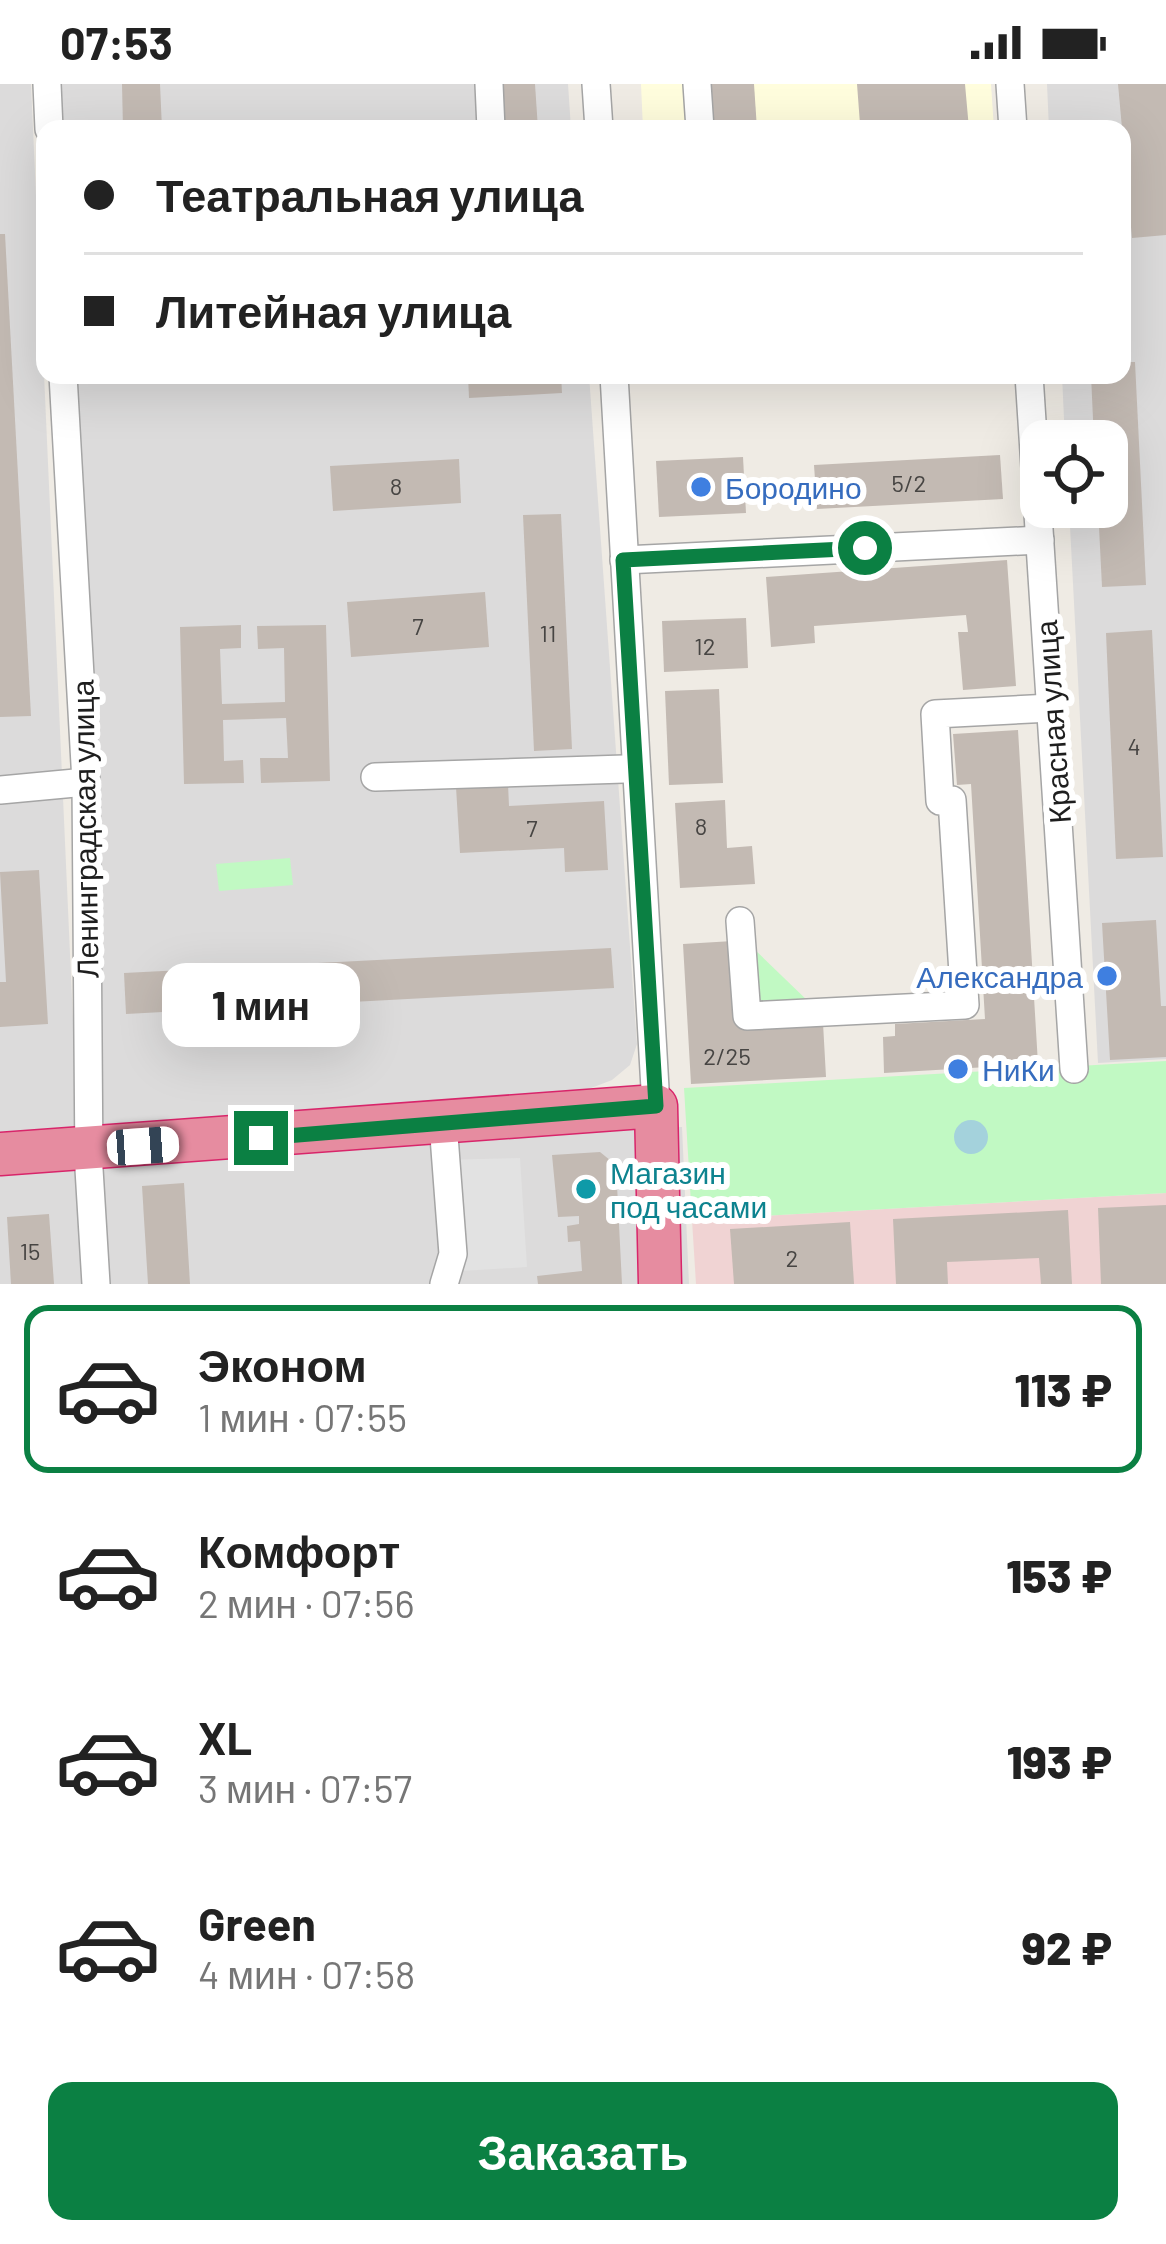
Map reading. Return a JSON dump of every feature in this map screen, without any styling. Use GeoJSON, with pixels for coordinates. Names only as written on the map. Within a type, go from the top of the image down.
{"type":"FeatureCollection","features":[{"type":"Feature","properties":{"kind":"highway"},"geometry":{"type":"LineString","coordinates":[[0,1154],[656,1106],[660,1284]]}},
{"type":"Feature","properties":{"kind":"street"},"geometry":{"type":"LineString","coordinates":[[47,84],[49,120]]}},
{"type":"Feature","properties":{"kind":"street"},"geometry":{"type":"LineString","coordinates":[[488,84],[490,120]]}},
{"type":"Feature","properties":{"kind":"street"},"geometry":{"type":"LineString","coordinates":[[596,84],[598,120]]}},
{"type":"Feature","properties":{"kind":"street"},"geometry":{"type":"LineString","coordinates":[[698,84],[700,120]]}},
{"type":"Feature","properties":{"kind":"street"},"geometry":{"type":"LineString","coordinates":[[1010,84],[1012,120]]}},
{"type":"Feature","properties":{"kind":"street","name":"Ленинградская улица"},"geometry":{"type":"LineString","coordinates":[[64,384],[86,782],[89,1150],[96,1284]]}},
{"type":"Feature","properties":{"kind":"street"},"geometry":{"type":"LineString","coordinates":[[614,384],[656,1106]]}},
{"type":"Feature","properties":{"kind":"street","name":"Красная улица"},"geometry":{"type":"LineString","coordinates":[[1030,384],[1074,1069]]}},
{"type":"Feature","properties":{"kind":"street"},"geometry":{"type":"LineString","coordinates":[[623,560],[1040,540]]}},
{"type":"Feature","properties":{"kind":"street"},"geometry":{"type":"LineString","coordinates":[[740,921],[747,1016],[964,1005],[952,800],[940,801],[935,715],[1051,708]]}},
{"type":"Feature","properties":{"kind":"street"},"geometry":{"type":"LineString","coordinates":[[375,777],[624,770]]}},
{"type":"Feature","properties":{"kind":"street"},"geometry":{"type":"LineString","coordinates":[[0,790],[86,782]]}},
{"type":"Feature","properties":{"kind":"street"},"geometry":{"type":"LineString","coordinates":[[443,1123],[453,1254],[444,1284]]}},
{"type":"Feature","properties":{"kind":"shaded area"},"geometry":{"type":"Polygon","coordinates":[[[0,84],[31,84],[36,384],[44,384],[78,1132],[0,1139],[0,84]]]}},
{"type":"Feature","properties":{"kind":"shaded area"},"geometry":{"type":"Polygon","coordinates":[[[56,84],[568,84],[570,120],[58,120],[56,84]]]}},
{"type":"Feature","properties":{"kind":"shaded area"},"geometry":{"type":"Polygon","coordinates":[[[641,84],[991,84],[993,120],[643,120],[641,84]]]}},
{"type":"Feature","properties":{"kind":"shaded area"},"geometry":{"type":"Polygon","coordinates":[[[1047,84],[1166,84],[1166,1059],[1098,1063],[1070,528],[1128,528],[1128,420],[1064,420],[1062,384],[1131,384],[1131,120],[1049,120],[1047,84]]]}},
{"type":"Feature","properties":{"kind":"shaded area"},"geometry":{"type":"Polygon","coordinates":[[[69,384],[590,384],[637,1044],[630,1065],[612,1080],[586,1090],[103,1132],[69,384]]]}},
{"type":"Feature","properties":{"kind":"shaded area"},"geometry":{"type":"Polygon","coordinates":[[[682,1127],[689,1284],[0,1284],[0,1162],[682,1127]]]}},
{"type":"Feature","properties":{"kind":"shaded area"},"geometry":{"type":"Polygon","coordinates":[[[520,1158],[527,1267],[445,1272],[441,1160],[520,1158]]]}},
{"type":"Feature","properties":{"kind":"shaded area"},"geometry":{"type":"Polygon","coordinates":[[[1166,1193],[1166,1284],[696,1284],[692,1220],[1166,1193]]]}},
{"type":"Feature","properties":{"kind":"green space"},"geometry":{"type":"Polygon","coordinates":[[[290,858],[293,885],[219,891],[216,864],[290,858]]]}},
{"type":"Feature","properties":{"kind":"green space"},"geometry":{"type":"Polygon","coordinates":[[[752,947],[810,1003],[757,1005],[752,947]]]}},
{"type":"Feature","properties":{"kind":"green space"},"geometry":{"type":"Polygon","coordinates":[[[1166,1061],[1166,1193],[692,1220],[684,1088],[1166,1061]]]}},
{"type":"Feature","properties":{"kind":"water"},"geometry":{"type":"Polygon","coordinates":[[[971,1120],[983,1125],[988,1137],[983,1149],[971,1154],[959,1149],[954,1137],[959,1125],[971,1120]]]}},
{"type":"Feature","properties":{"kind":"building"},"geometry":{"type":"Polygon","coordinates":[[[122,84],[160,84],[162,120],[123,120],[122,84]]]}},
{"type":"Feature","properties":{"kind":"building"},"geometry":{"type":"Polygon","coordinates":[[[499,84],[535,84],[537,120],[501,120],[499,84]]]}},
{"type":"Feature","properties":{"kind":"building"},"geometry":{"type":"Polygon","coordinates":[[[710,84],[754,84],[756,120],[713,120],[710,84]]]}},
{"type":"Feature","properties":{"kind":"building"},"geometry":{"type":"Polygon","coordinates":[[[857,84],[965,84],[968,120],[860,120],[857,84]]]}},
{"type":"Feature","properties":{"kind":"building"},"geometry":{"type":"Polygon","coordinates":[[[1118,84],[1166,84],[1166,235],[1132,238],[1131,120],[1121,120],[1118,84]]]}},
{"type":"Feature","properties":{"kind":"building"},"geometry":{"type":"Polygon","coordinates":[[[0,234],[5,234],[31,716],[0,717],[0,234]]]}},
{"type":"Feature","properties":{"kind":"building"},"geometry":{"type":"Polygon","coordinates":[[[1131,362],[1135,362],[1146,585],[1102,587],[1099,528],[1128,528],[1128,420],[1093,420],[1091,384],[1131,384],[1131,362]]]}},
{"type":"Feature","properties":{"kind":"building"},"geometry":{"type":"Polygon","coordinates":[[[468,384],[562,384],[562,393],[469,398],[468,384]]]}},
{"type":"Feature","properties":{"kind":"building"},"geometry":{"type":"Polygon","coordinates":[[[1000,455],[1003,499],[817,509],[814,465],[1000,455]]]}},
{"type":"Feature","properties":{"kind":"building","name":"Бородино"},"geometry":{"type":"Polygon","coordinates":[[[743,457],[746,513],[659,517],[656,461],[743,457]]]}},
{"type":"Feature","properties":{"kind":"building"},"geometry":{"type":"Polygon","coordinates":[[[459,459],[461,503],[333,511],[330,466],[459,459]]]}},
{"type":"Feature","properties":{"kind":"building"},"geometry":{"type":"Polygon","coordinates":[[[561,514],[572,749],[534,751],[523,515],[561,514]]]}},
{"type":"Feature","properties":{"kind":"building"},"geometry":{"type":"Polygon","coordinates":[[[1007,560],[1016,686],[963,690],[958,632],[968,632],[966,615],[814,626],[815,643],[771,647],[766,577],[1007,560]]]}},
{"type":"Feature","properties":{"kind":"building"},"geometry":{"type":"Polygon","coordinates":[[[485,592],[489,647],[351,657],[347,602],[485,592]]]}},
{"type":"Feature","properties":{"kind":"building"},"geometry":{"type":"Polygon","coordinates":[[[746,618],[748,668],[664,672],[662,621],[746,618]]]}},
{"type":"Feature","properties":{"kind":"building"},"geometry":{"type":"Polygon","coordinates":[[[241,625],[241,648],[220,649],[222,704],[285,702],[284,648],[258,649],[257,626],[326,625],[330,781],[261,783],[260,758],[288,758],[286,718],[223,720],[224,761],[243,760],[244,783],[184,784],[180,627],[241,625]]]}},
{"type":"Feature","properties":{"kind":"building"},"geometry":{"type":"Polygon","coordinates":[[[1152,630],[1163,857],[1116,859],[1106,633],[1152,630]]]}},
{"type":"Feature","properties":{"kind":"building"},"geometry":{"type":"Polygon","coordinates":[[[719,689],[723,783],[669,785],[665,691],[719,689]]]}},
{"type":"Feature","properties":{"kind":"building"},"geometry":{"type":"Polygon","coordinates":[[[1018,730],[1038,1064],[884,1073],[883,1037],[895,1036],[895,1024],[985,1019],[971,784],[957,785],[953,734],[1018,730]]]}},
{"type":"Feature","properties":{"kind":"building"},"geometry":{"type":"Polygon","coordinates":[[[508,784],[509,806],[604,801],[608,870],[565,872],[564,848],[460,853],[456,787],[508,784]]]}},
{"type":"Feature","properties":{"kind":"building"},"geometry":{"type":"Polygon","coordinates":[[[725,800],[727,848],[752,846],[755,884],[680,888],[675,803],[725,800]]]}},
{"type":"Feature","properties":{"kind":"building"},"geometry":{"type":"Polygon","coordinates":[[[39,870],[48,1024],[0,1027],[0,982],[6,982],[0,872],[39,870]]]}},
{"type":"Feature","properties":{"kind":"building"},"geometry":{"type":"Polygon","coordinates":[[[1156,920],[1161,1006],[1166,1006],[1166,1057],[1110,1060],[1102,923],[1156,920]]]}},
{"type":"Feature","properties":{"kind":"building"},"geometry":{"type":"Polygon","coordinates":[[[733,941],[738,1027],[823,1023],[826,1077],[691,1084],[683,944],[733,941]]]}},
{"type":"Feature","properties":{"kind":"building"},"geometry":{"type":"Polygon","coordinates":[[[611,948],[614,988],[126,1014],[124,973],[611,948]]]}},
{"type":"Feature","properties":{"kind":"building"},"geometry":{"type":"Polygon","coordinates":[[[600,1152],[616,1165],[622,1284],[538,1284],[537,1276],[582,1271],[580,1241],[568,1242],[567,1226],[579,1224],[579,1216],[558,1217],[552,1155],[600,1152]]]}},
{"type":"Feature","properties":{"kind":"building"},"geometry":{"type":"Polygon","coordinates":[[[184,1183],[190,1284],[148,1284],[142,1186],[184,1183]]]}},
{"type":"Feature","properties":{"kind":"building"},"geometry":{"type":"Polygon","coordinates":[[[1166,1205],[1166,1284],[1101,1284],[1098,1208],[1166,1205]]]}},
{"type":"Feature","properties":{"kind":"building"},"geometry":{"type":"Polygon","coordinates":[[[1068,1210],[1072,1284],[1041,1284],[1039,1258],[947,1262],[948,1284],[896,1284],[893,1219],[1068,1210]]]}},
{"type":"Feature","properties":{"kind":"building"},"geometry":{"type":"Polygon","coordinates":[[[49,1214],[54,1284],[11,1284],[7,1217],[49,1214]]]}},
{"type":"Feature","properties":{"kind":"building"},"geometry":{"type":"Polygon","coordinates":[[[850,1222],[854,1284],[734,1284],[730,1229],[850,1222]]]}},
{"type":"Feature","properties":{"kind":"place","name":"Бородино"},"geometry":{"type":"Point","coordinates":[701,487]}},
{"type":"Feature","properties":{"kind":"place","name":"Александра"},"geometry":{"type":"Point","coordinates":[1107,976]}},
{"type":"Feature","properties":{"kind":"place","name":"НиКи"},"geometry":{"type":"Point","coordinates":[958,1069]}},
{"type":"Feature","properties":{"kind":"place","name":"Магазин под часами"},"geometry":{"type":"Point","coordinates":[586,1189]}},
{"type":"Feature","properties":{"kind":"route"},"geometry":{"type":"LineString","coordinates":[[261,1138],[656,1106],[623,560],[865,548]]}}]}
